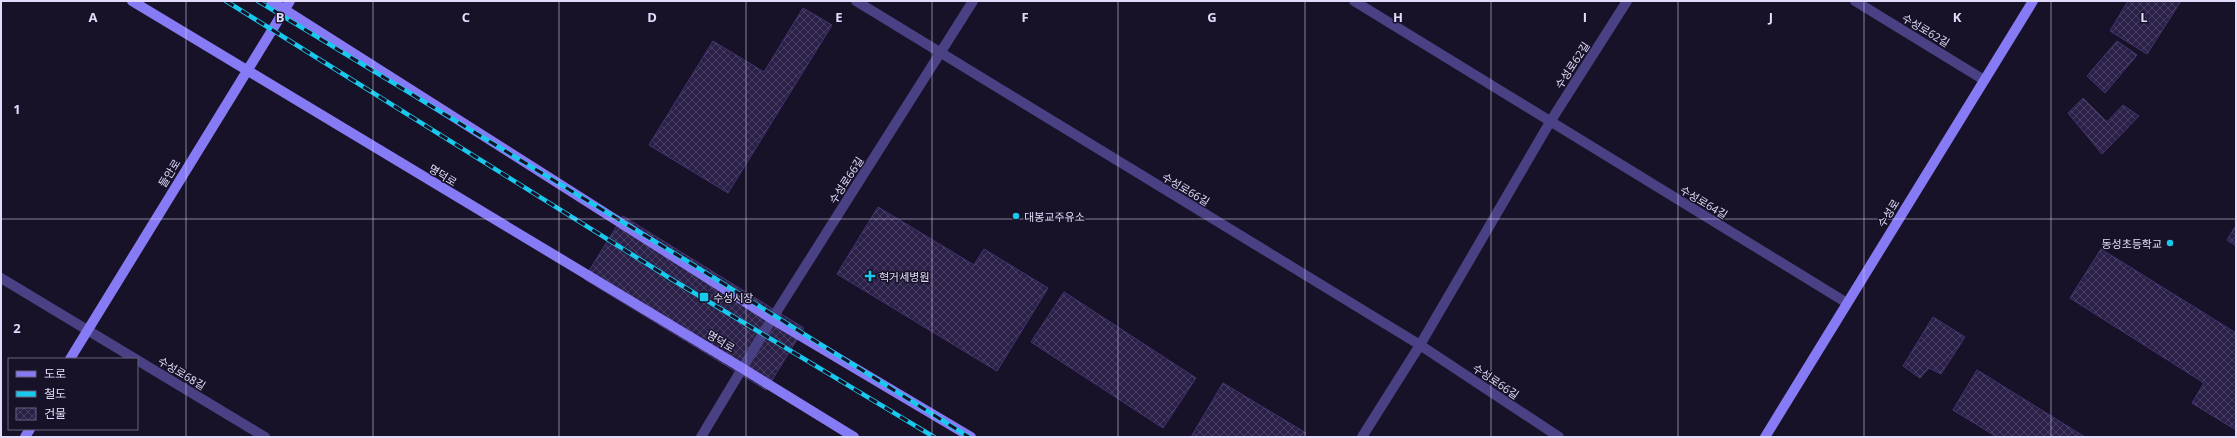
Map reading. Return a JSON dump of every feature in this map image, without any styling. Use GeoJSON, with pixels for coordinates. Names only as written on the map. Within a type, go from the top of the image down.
{"type":"FeatureCollection","features":[{"type":"Feature","properties":{"kind":"main road","name":"명덕로"},"geometry":{"type":"LineString","coordinates":[[132,1],[854,437]]}},
{"type":"Feature","properties":{"kind":"main road"},"geometry":{"type":"LineString","coordinates":[[271,1],[287,5],[772,319],[971,437]]}},
{"type":"Feature","properties":{"kind":"main road","name":"수성로"},"geometry":{"type":"LineString","coordinates":[[1765,437],[2033,1]]}},
{"type":"Feature","properties":{"kind":"main road","name":"들안로"},"geometry":{"type":"LineString","coordinates":[[71,358],[287,5]]}},
{"type":"Feature","properties":{"kind":"street","name":"수성로66길"},"geometry":{"type":"LineString","coordinates":[[856,1],[1420,345],[1559,437]]}},
{"type":"Feature","properties":{"kind":"street"},"geometry":{"type":"LineString","coordinates":[[941,54],[973,1]]}},
{"type":"Feature","properties":{"kind":"street","name":"수성로64길"},"geometry":{"type":"LineString","coordinates":[[1354,1],[1847,303]]}},
{"type":"Feature","properties":{"kind":"street","name":"수성로62길"},"geometry":{"type":"LineString","coordinates":[[1550,122],[1627,1]]}},
{"type":"Feature","properties":{"kind":"street","name":"수성로62길"},"geometry":{"type":"LineString","coordinates":[[1855,1],[1984,80]]}},
{"type":"Feature","properties":{"kind":"street","name":"수성로66길"},"geometry":{"type":"LineString","coordinates":[[772,319],[941,54]]}},
{"type":"Feature","properties":{"kind":"street"},"geometry":{"type":"LineString","coordinates":[[1362,437],[1420,345],[1550,122]]}},
{"type":"Feature","properties":{"kind":"street","name":"수성로68길"},"geometry":{"type":"LineString","coordinates":[[1,278],[135,358]]}},
{"type":"Feature","properties":{"kind":"street"},"geometry":{"type":"LineString","coordinates":[[701,437],[772,319]]}},
{"type":"Feature","properties":{"kind":"street","name":"수성로68길"},"geometry":{"type":"LineString","coordinates":[[138,360],[265,437]]}},
{"type":"Feature","properties":{"kind":"building"},"geometry":{"type":"Polygon","coordinates":[[[2128,1],[2181,1],[2147,54],[2110,31],[2128,1]]]}},
{"type":"Feature","properties":{"kind":"building"},"geometry":{"type":"Polygon","coordinates":[[[803,8],[832,25],[728,193],[649,145],[713,41],[764,72],[803,8]]]}},
{"type":"Feature","properties":{"kind":"building"},"geometry":{"type":"Polygon","coordinates":[[[2117,41],[2137,55],[2105,93],[2087,76],[2117,41]]]}},
{"type":"Feature","properties":{"kind":"building"},"geometry":{"type":"Polygon","coordinates":[[[2083,98],[2107,122],[2123,105],[2139,116],[2102,154],[2068,113],[2083,98]]]}},
{"type":"Feature","properties":{"kind":"building"},"geometry":{"type":"Polygon","coordinates":[[[878,207],[974,265],[984,249],[1048,288],[997,371],[837,274],[878,207]]]}},
{"type":"Feature","properties":{"kind":"building"},"geometry":{"type":"Polygon","coordinates":[[[623,216],[804,328],[766,390],[584,279],[623,216]]]}},
{"type":"Feature","properties":{"kind":"building"},"geometry":{"type":"Polygon","coordinates":[[[2236,225],[2236,246],[2227,240],[2236,225]]]}},
{"type":"Feature","properties":{"kind":"building"},"geometry":{"type":"Polygon","coordinates":[[[2101,249],[2236,333],[2236,430],[2192,403],[2204,383],[2070,298],[2101,249]]]}},
{"type":"Feature","properties":{"kind":"building"},"geometry":{"type":"Polygon","coordinates":[[[1064,292],[1196,378],[1163,428],[1031,342],[1064,292]]]}},
{"type":"Feature","properties":{"kind":"building"},"geometry":{"type":"Polygon","coordinates":[[[1933,317],[1965,337],[1941,374],[1929,368],[1920,378],[1903,366],[1933,317]]]}},
{"type":"Feature","properties":{"kind":"building"},"geometry":{"type":"Polygon","coordinates":[[[1977,370],[2085,437],[1997,437],[1953,410],[1977,370]]]}},
{"type":"Feature","properties":{"kind":"building"},"geometry":{"type":"Polygon","coordinates":[[[1223,383],[1306,433],[1304,437],[1191,437],[1223,383]]]}},
{"type":"Feature","properties":{"kind":"railway"},"geometry":{"type":"LineString","coordinates":[[226,1],[676,282],[934,437]]}},
{"type":"Feature","properties":{"kind":"railway"},"geometry":{"type":"LineString","coordinates":[[258,1],[687,261],[969,437]]}},
{"type":"Feature","properties":{"kind":"place","name":"대봉교주유소"},"geometry":{"type":"Point","coordinates":[1016,216]}},
{"type":"Feature","properties":{"kind":"place","name":"동성초등학교"},"geometry":{"type":"Point","coordinates":[2170,243]}},
{"type":"Feature","properties":{"kind":"place","name":"혁거세병원"},"geometry":{"type":"Point","coordinates":[870,276]}},
{"type":"Feature","properties":{"kind":"place","name":"수성시장"},"geometry":{"type":"Point","coordinates":[704,297]}}]}
